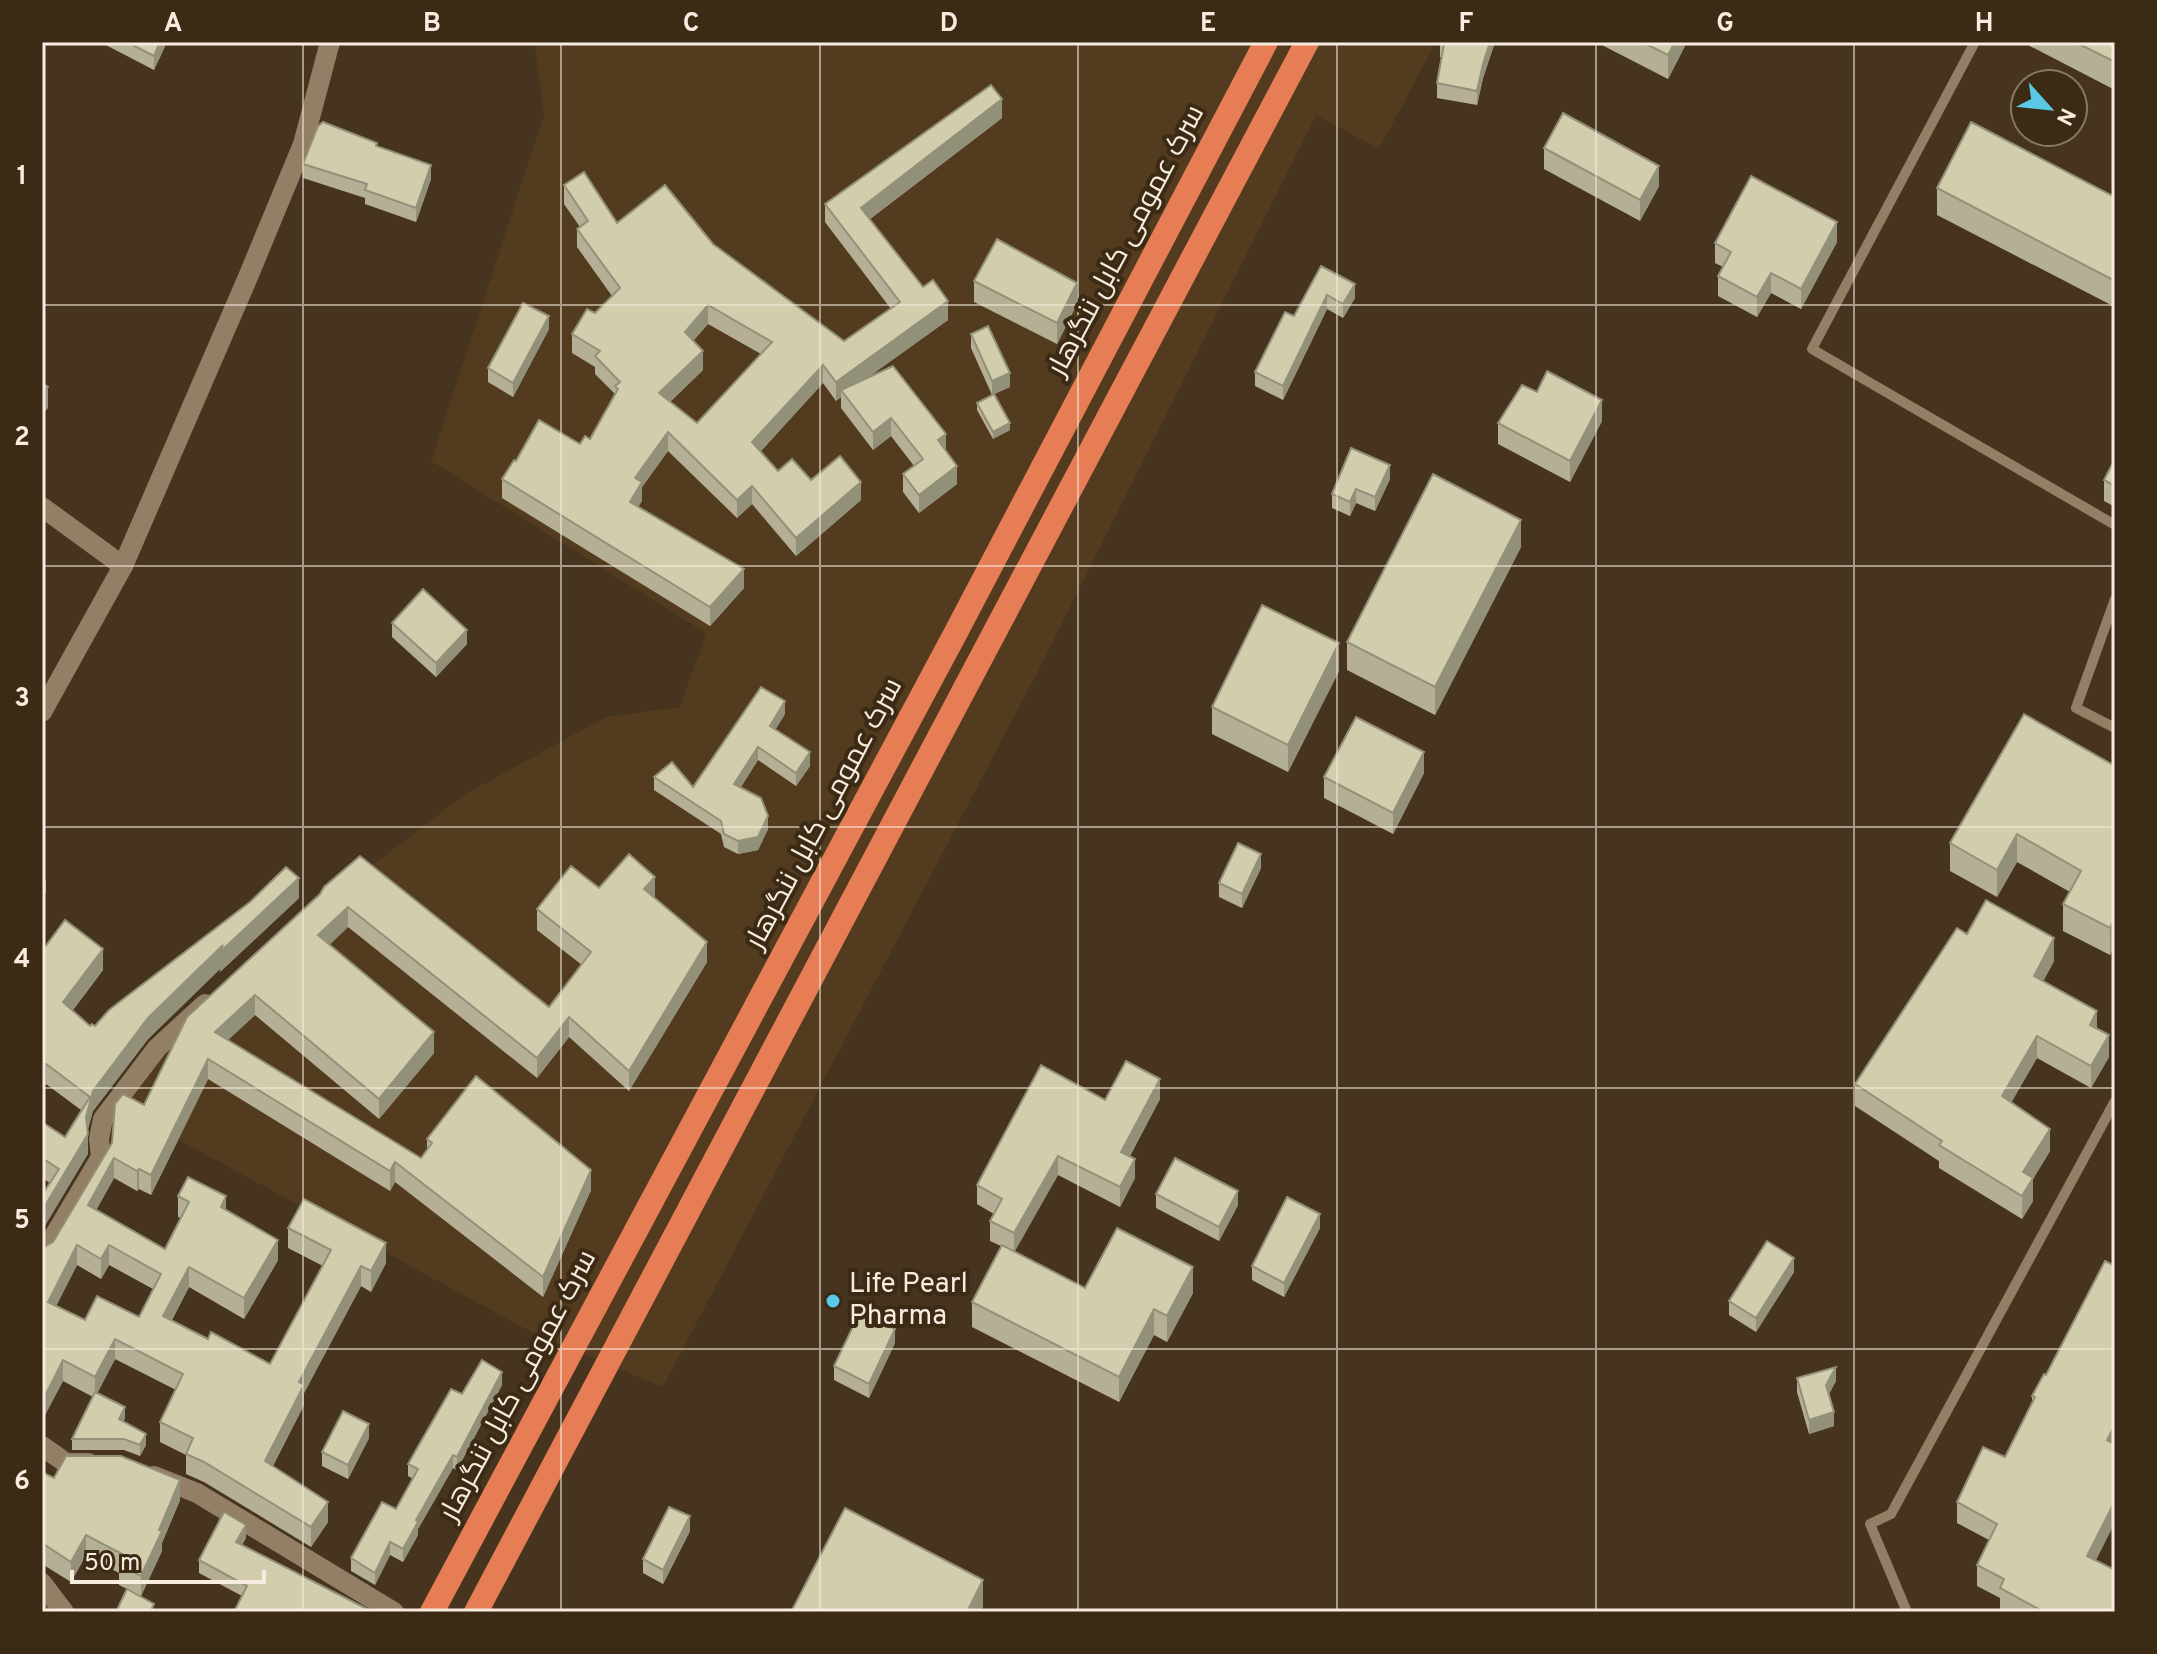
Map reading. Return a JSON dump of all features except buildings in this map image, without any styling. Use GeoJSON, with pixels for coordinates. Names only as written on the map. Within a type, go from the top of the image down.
{"type":"FeatureCollection","features":[{"type":"Feature","properties":{"kind":"highway","name":"سرک عمومی کابل ننگرهار"},"geometry":{"type":"LineString","coordinates":[[432,1612],[954,636],[1266,42]]}},
{"type":"Feature","properties":{"kind":"highway"},"geometry":{"type":"LineString","coordinates":[[476,1612],[1307,42]]}},
{"type":"Feature","properties":{"kind":"highway"},"geometry":{"type":"LineString","coordinates":[[954,636],[985,652]]}},
{"type":"Feature","properties":{"kind":"highway"},"geometry":{"type":"LineString","coordinates":[[675,1157],[709,1173]]}},
{"type":"Feature","properties":{"kind":"street"},"geometry":{"type":"LineString","coordinates":[[42,712],[123,566],[303,144],[330,42]]}},
{"type":"Feature","properties":{"kind":"street"},"geometry":{"type":"LineString","coordinates":[[42,507],[123,566]]}},
{"type":"Feature","properties":{"kind":"street"},"geometry":{"type":"LineString","coordinates":[[42,1256],[101,1157],[99,1139],[103,1119],[157,1048],[223,986]]}},
{"type":"Feature","properties":{"kind":"street"},"geometry":{"type":"LineString","coordinates":[[42,1446],[66,1463],[110,1463]]}},
{"type":"Feature","properties":{"kind":"street"},"geometry":{"type":"LineString","coordinates":[[139,1469],[197,1493],[394,1612]]}},
{"type":"Feature","properties":{"kind":"street"},"geometry":{"type":"LineString","coordinates":[[42,1583],[64,1612]]}},
{"type":"Feature","properties":{"kind":"lane"},"geometry":{"type":"LineString","coordinates":[[1975,42],[1812,349],[2115,525]]}},
{"type":"Feature","properties":{"kind":"lane"},"geometry":{"type":"LineString","coordinates":[[2115,599],[2076,708],[2115,728]]}},
{"type":"Feature","properties":{"kind":"lane"},"geometry":{"type":"LineString","coordinates":[[1907,1612],[1870,1524],[1891,1514],[2115,1101]]}},
{"type":"Feature","properties":{"kind":"shaded area"},"geometry":{"type":"Polygon","coordinates":[[[534,42],[1436,42],[1379,149],[1316,115],[1037,673],[663,1387],[535,1334],[120,1108],[183,1029],[321,904],[467,793],[606,717],[680,707],[706,633],[431,461],[544,115],[534,42]]]}},
{"type":"Feature","properties":{"kind":"waterway"},"geometry":{"type":"LineString","coordinates":[[42,1604],[48,1612]]}},
{"type":"Feature","properties":{"kind":"place","name":"Life Pearl Pharma"},"geometry":{"type":"Point","coordinates":[833,1301]}}]}
